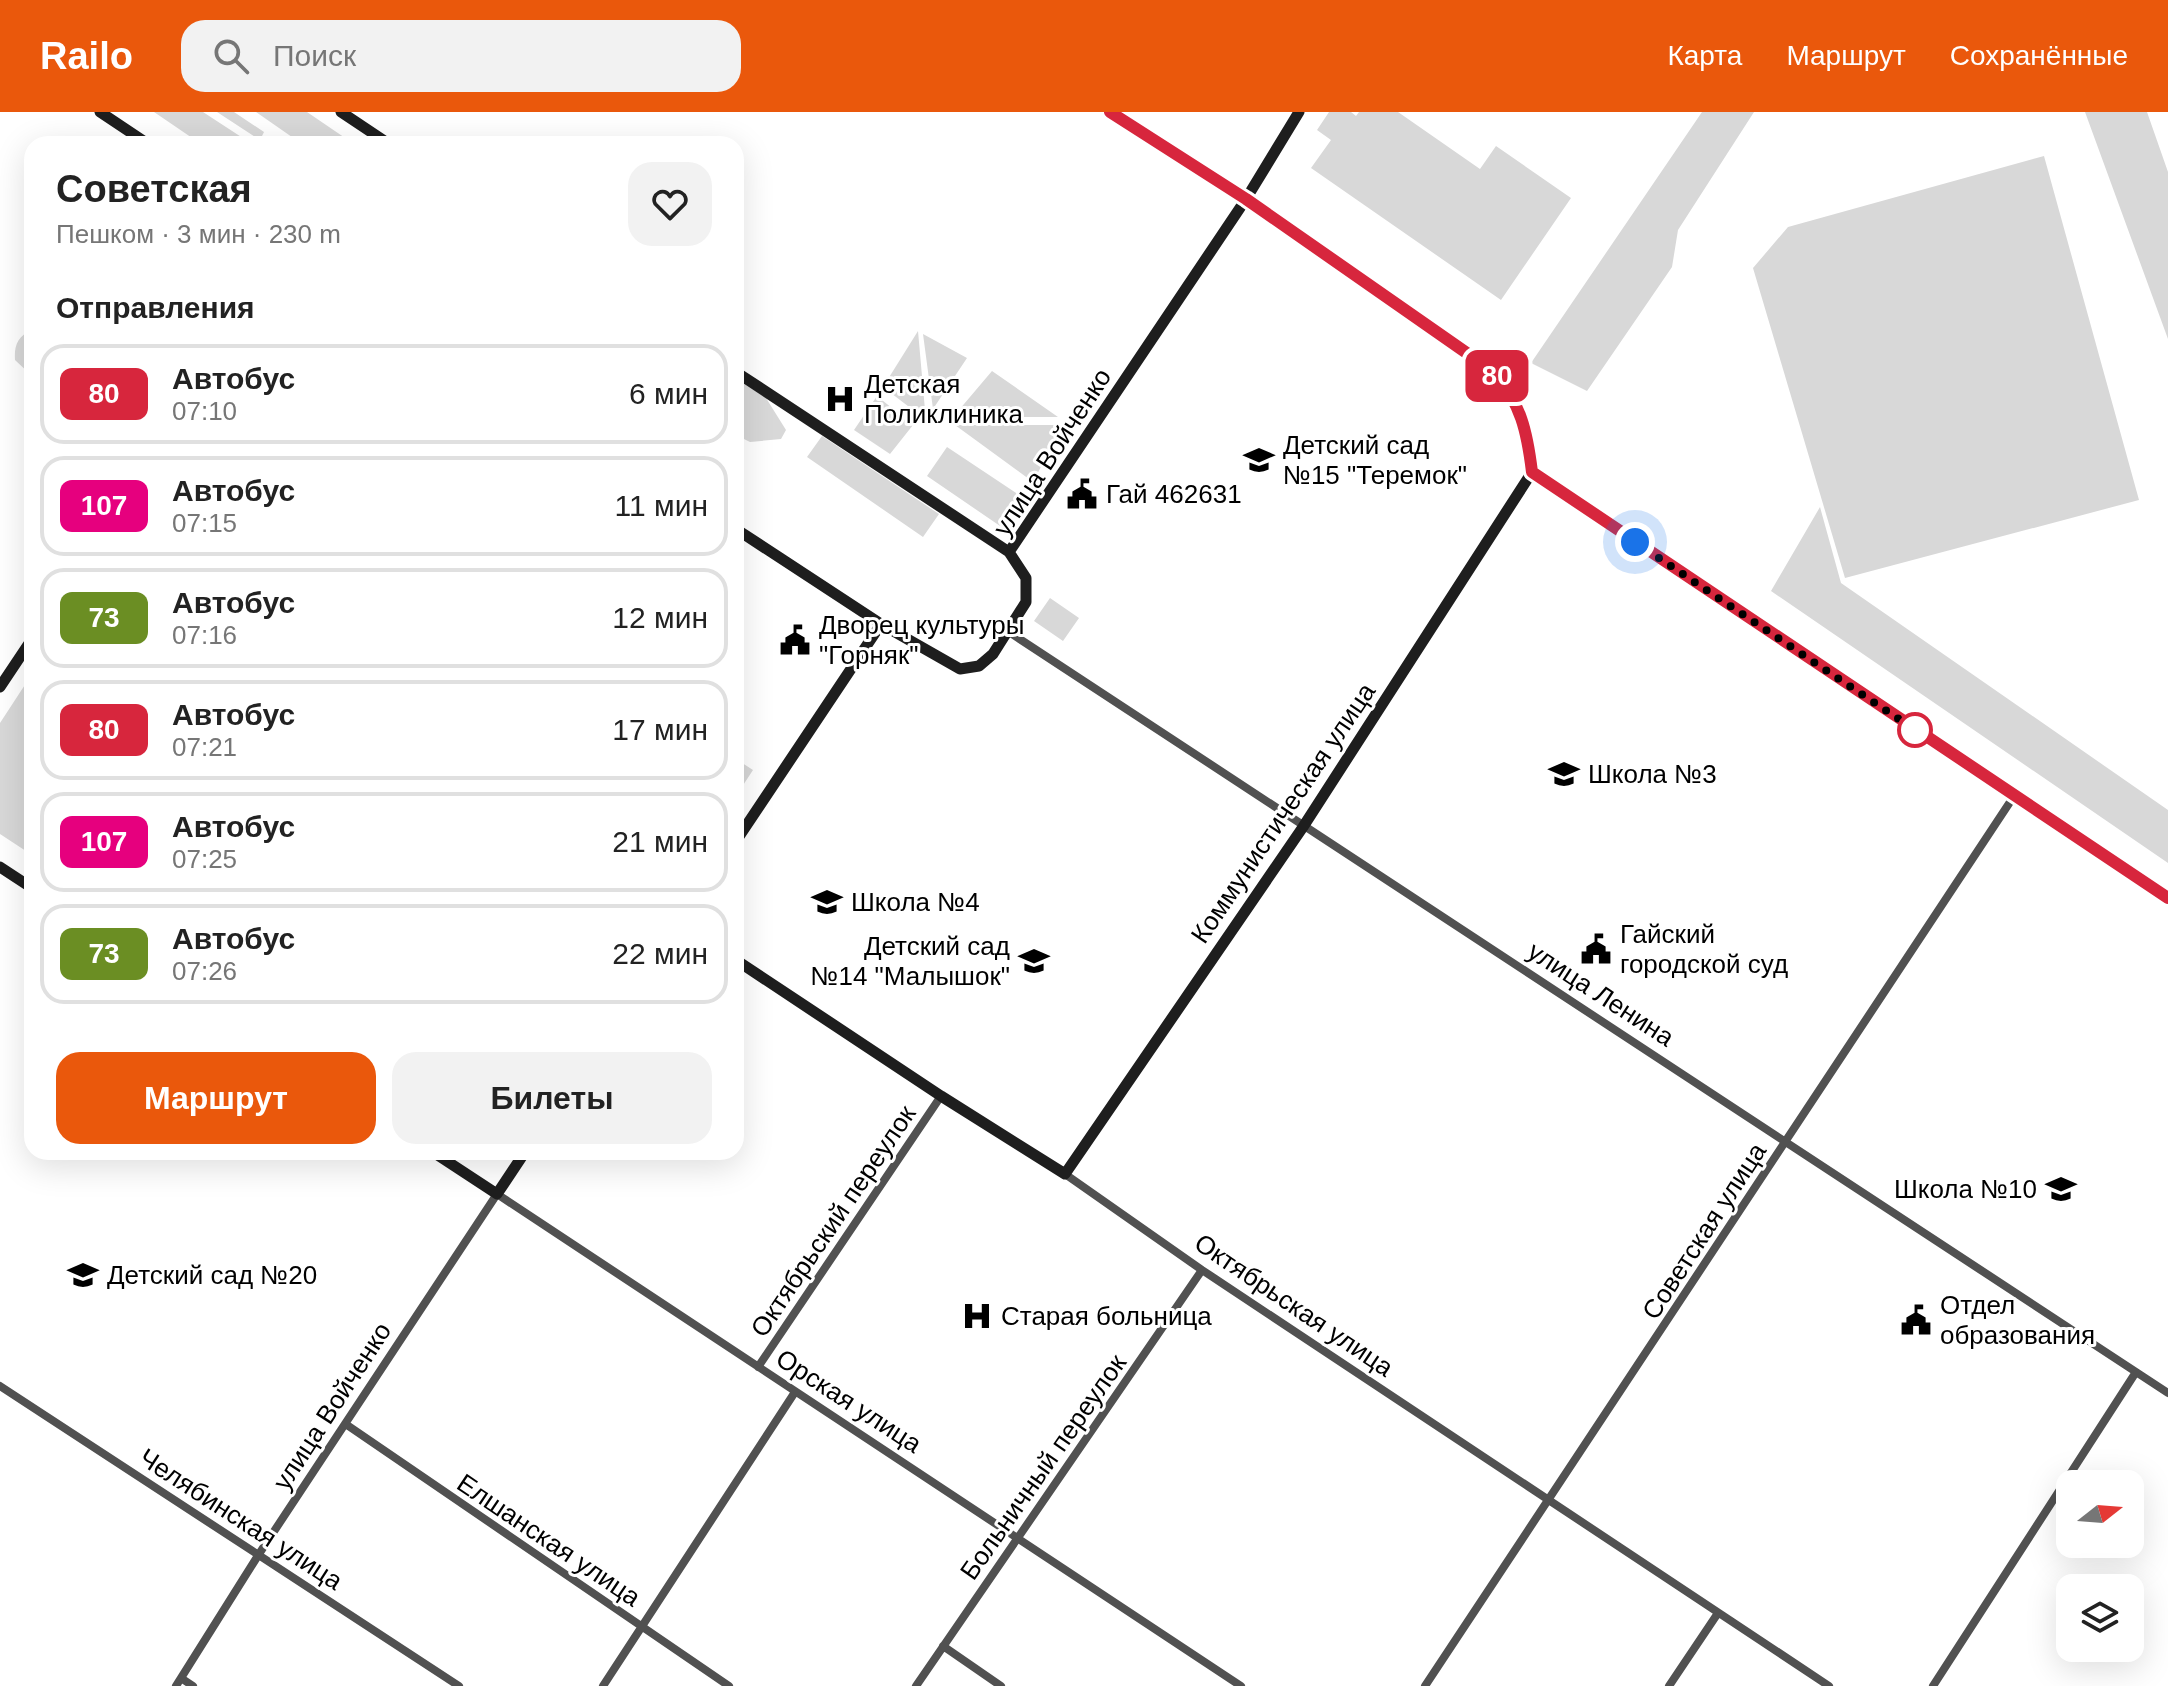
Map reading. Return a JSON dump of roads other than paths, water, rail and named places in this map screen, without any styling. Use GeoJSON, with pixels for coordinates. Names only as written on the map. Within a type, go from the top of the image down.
{"type":"FeatureCollection","features":[{"type":"Feature","properties":{"kind":"main road"},"geometry":{"type":"LineString","coordinates":[[100,112],[136,136]]}},
{"type":"Feature","properties":{"kind":"main road"},"geometry":{"type":"LineString","coordinates":[[341,112],[377,136]]}},
{"type":"Feature","properties":{"kind":"main road"},"geometry":{"type":"LineString","coordinates":[[1110,112],[1246,199],[1494,372],[1510,391],[1521,415],[1532,472]]}},
{"type":"Feature","properties":{"kind":"main road","name":"улица Войченко"},"geometry":{"type":"LineString","coordinates":[[881,624],[960,669],[985,662],[1009,632],[1026,602],[1026,578],[1009,552],[1246,199],[1299,112]]}},
{"type":"Feature","properties":{"kind":"main road"},"geometry":{"type":"LineString","coordinates":[[744,377],[1009,552]]}},
{"type":"Feature","properties":{"kind":"main road","name":"Коммунистическая улица"},"geometry":{"type":"LineString","coordinates":[[1065,1174],[1303,827],[1532,472]]}},
{"type":"Feature","properties":{"kind":"main road"},"geometry":{"type":"LineString","coordinates":[[744,534],[881,624],[744,829]]}},
{"type":"Feature","properties":{"kind":"main road"},"geometry":{"type":"LineString","coordinates":[[0,687],[24,651]]}},
{"type":"Feature","properties":{"kind":"main road"},"geometry":{"type":"LineString","coordinates":[[0,867],[24,883]]}},
{"type":"Feature","properties":{"kind":"main road","name":"Октябрьская улица"},"geometry":{"type":"LineString","coordinates":[[744,965],[1065,1174]]}},
{"type":"Feature","properties":{"kind":"main road","name":"Орская улица"},"geometry":{"type":"LineString","coordinates":[[445,1160],[497,1194]]}},
{"type":"Feature","properties":{"kind":"main road","name":"улица Войченко"},"geometry":{"type":"LineString","coordinates":[[497,1194],[520,1160]]}},
{"type":"Feature","properties":{"kind":"street"},"geometry":{"type":"LineString","coordinates":[[1532,472],[2168,898]]}},
{"type":"Feature","properties":{"kind":"street","name":"улица Ленина"},"geometry":{"type":"LineString","coordinates":[[1009,632],[2168,1393]]}},
{"type":"Feature","properties":{"kind":"street","name":"Советская улица"},"geometry":{"type":"LineString","coordinates":[[1425,1686],[2014,796]]}},
{"type":"Feature","properties":{"kind":"street","name":"Октябрьский переулок"},"geometry":{"type":"LineString","coordinates":[[758,1367],[941,1096]]}},
{"type":"Feature","properties":{"kind":"street","name":"Октябрьская улица"},"geometry":{"type":"LineString","coordinates":[[1065,1174],[1202,1270],[1829,1686]]}},
{"type":"Feature","properties":{"kind":"street","name":"Орская улица"},"geometry":{"type":"LineString","coordinates":[[497,1194],[1241,1686]]}},
{"type":"Feature","properties":{"kind":"street","name":"улица Войченко"},"geometry":{"type":"LineString","coordinates":[[179,1682],[259,1554],[497,1194]]}},
{"type":"Feature","properties":{"kind":"street","name":"Больничный переулок"},"geometry":{"type":"LineString","coordinates":[[916,1686],[1202,1270]]}},
{"type":"Feature","properties":{"kind":"street"},"geometry":{"type":"LineString","coordinates":[[1933,1686],[2136,1372]]}},
{"type":"Feature","properties":{"kind":"street","name":"Челябинская улица"},"geometry":{"type":"LineString","coordinates":[[0,1386],[459,1686]]}},
{"type":"Feature","properties":{"kind":"street"},"geometry":{"type":"LineString","coordinates":[[603,1686],[795,1392]]}},
{"type":"Feature","properties":{"kind":"street","name":"Елшанская улица"},"geometry":{"type":"LineString","coordinates":[[347,1425],[729,1686]]}},
{"type":"Feature","properties":{"kind":"street"},"geometry":{"type":"LineString","coordinates":[[1669,1686],[1718,1613]]}},
{"type":"Feature","properties":{"kind":"street"},"geometry":{"type":"LineString","coordinates":[[943,1646],[1001,1686]]}},
{"type":"Feature","properties":{"kind":"street"},"geometry":{"type":"LineString","coordinates":[[179,1682],[193,1686]]}},
{"type":"Feature","properties":{"kind":"place","name":"Детская Поликлиника"},"geometry":{"type":"Point","coordinates":[840,399]}},
{"type":"Feature","properties":{"kind":"place","name":"Детский сад №15 \"Теремок\""},"geometry":{"type":"Point","coordinates":[1259,460]}},
{"type":"Feature","properties":{"kind":"place","name":"Гай 462631"},"geometry":{"type":"Point","coordinates":[1082,494]}},
{"type":"Feature","properties":{"kind":"place","name":"Дворец культуры \"Горняк\""},"geometry":{"type":"Point","coordinates":[795,640]}},
{"type":"Feature","properties":{"kind":"place","name":"Школа №3"},"geometry":{"type":"Point","coordinates":[1564,774]}},
{"type":"Feature","properties":{"kind":"place","name":"Школа №4"},"geometry":{"type":"Point","coordinates":[827,902]}},
{"type":"Feature","properties":{"kind":"place","name":"Гайский городской суд"},"geometry":{"type":"Point","coordinates":[1596,949]}},
{"type":"Feature","properties":{"kind":"place","name":"Детский сад №14 \"Малышок\""},"geometry":{"type":"Point","coordinates":[1034,961]}},
{"type":"Feature","properties":{"kind":"place","name":"Школа №10"},"geometry":{"type":"Point","coordinates":[2061,1189]}},
{"type":"Feature","properties":{"kind":"place","name":"Детский сад №20"},"geometry":{"type":"Point","coordinates":[83,1275]}},
{"type":"Feature","properties":{"kind":"place","name":"Старая больница"},"geometry":{"type":"Point","coordinates":[977,1316]}},
{"type":"Feature","properties":{"kind":"place","name":"Отдел образования"},"geometry":{"type":"Point","coordinates":[1916,1320]}}]}
